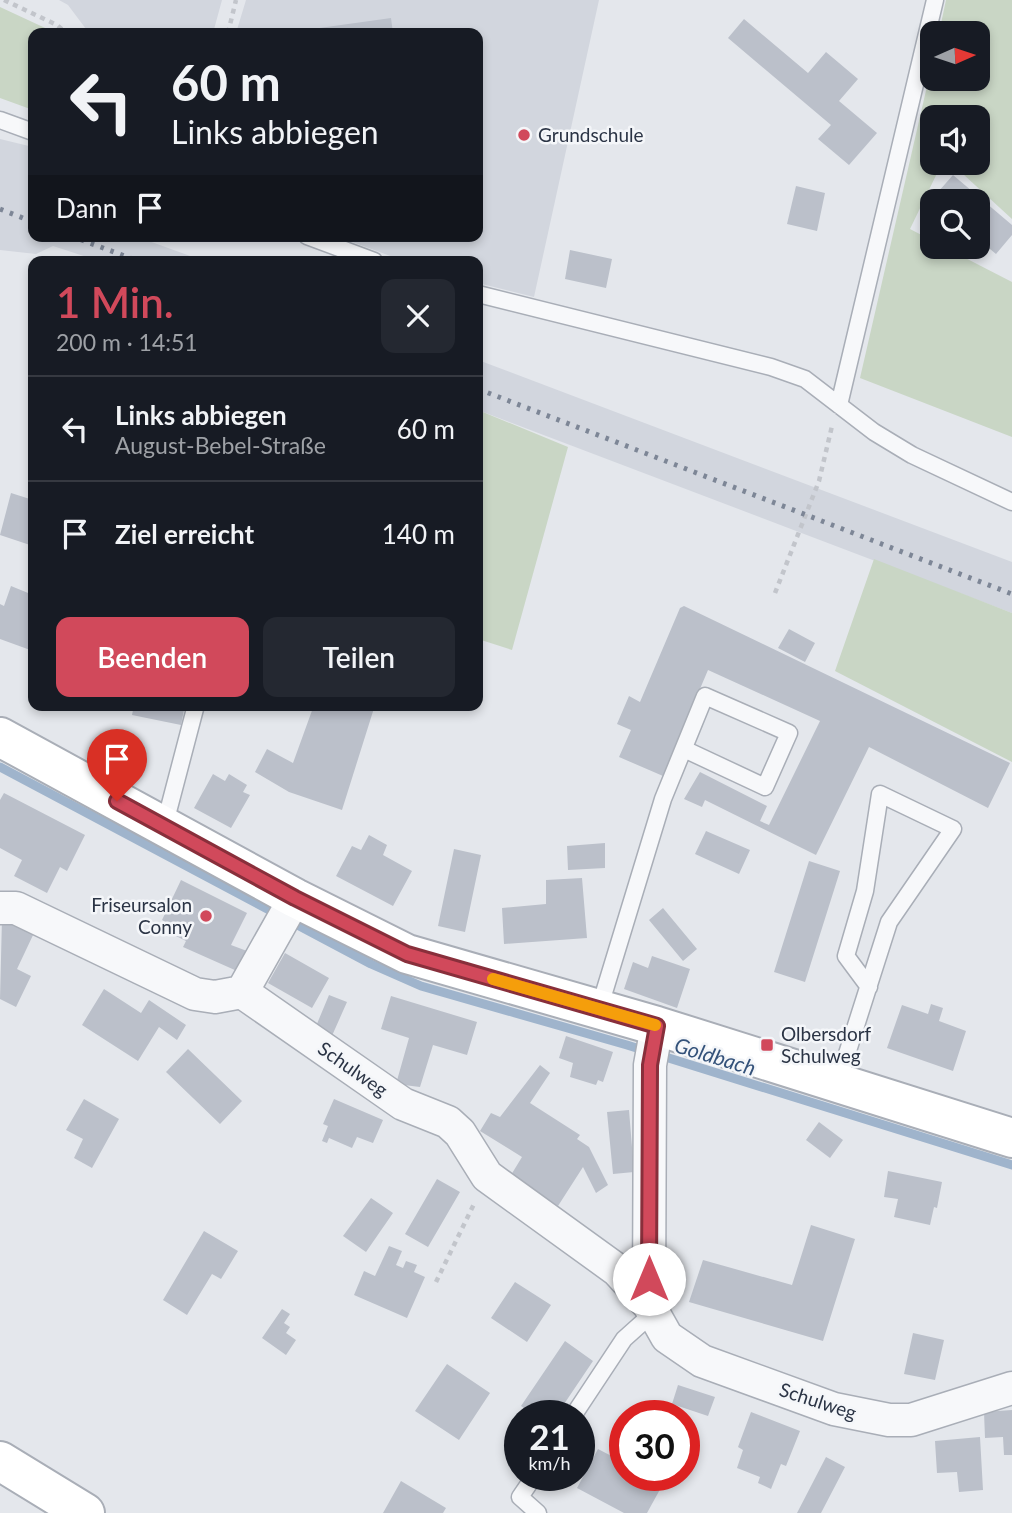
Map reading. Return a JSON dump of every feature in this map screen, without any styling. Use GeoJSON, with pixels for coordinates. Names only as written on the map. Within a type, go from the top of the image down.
{"type":"FeatureCollection","features":[{"type":"Feature","properties":{"kind":"street"},"geometry":{"type":"LineString","coordinates":[[0,737],[164,827],[287,912],[407,954],[657,1026],[1012,1139]]}},
{"type":"Feature","properties":{"kind":"street"},"geometry":{"type":"LineString","coordinates":[[0,908],[16,908],[195,994],[215,997],[242,992],[287,912]]}},
{"type":"Feature","properties":{"kind":"street","name":"Schulweg"},"geometry":{"type":"LineString","coordinates":[[242,992],[403,1104],[448,1122],[460,1133],[487,1176],[617,1270],[651,1310],[667,1337],[682,1350],[702,1361],[834,1409],[868,1417],[911,1420],[1012,1388]]}},
{"type":"Feature","properties":{"kind":"street"},"geometry":{"type":"LineString","coordinates":[[651,1310],[650,1065],[657,1026]]}},
{"type":"Feature","properties":{"kind":"street"},"geometry":{"type":"LineString","coordinates":[[2,1468],[85,1513]]}},
{"type":"Feature","properties":{"kind":"lane"},"geometry":{"type":"LineString","coordinates":[[839,405],[935,0]]}},
{"type":"Feature","properties":{"kind":"lane"},"geometry":{"type":"LineString","coordinates":[[0,120],[28,130]]}},
{"type":"Feature","properties":{"kind":"lane"},"geometry":{"type":"LineString","coordinates":[[323,242],[361,256]]}},
{"type":"Feature","properties":{"kind":"lane"},"geometry":{"type":"LineString","coordinates":[[483,295],[771,367],[805,379],[874,432],[912,455],[1012,502]]}},
{"type":"Feature","properties":{"kind":"lane"},"geometry":{"type":"LineString","coordinates":[[599,1009],[663,799],[705,696],[789,733],[765,787],[684,749]]}},
{"type":"Feature","properties":{"kind":"lane"},"geometry":{"type":"LineString","coordinates":[[164,827],[185,757],[194,711]]}},
{"type":"Feature","properties":{"kind":"lane"},"geometry":{"type":"LineString","coordinates":[[838,1082],[869,987],[889,922],[953,829],[880,794],[865,891],[846,956],[869,987]]}},
{"type":"Feature","properties":{"kind":"lane"},"geometry":{"type":"LineString","coordinates":[[584,1400],[624,1339],[651,1310]]}},
{"type":"Feature","properties":{"kind":"lane"},"geometry":{"type":"LineString","coordinates":[[524,1491],[520,1497],[538,1513]]}},
{"type":"Feature","properties":{"kind":"path"},"geometry":{"type":"LineString","coordinates":[[4,0],[60,28]]}},
{"type":"Feature","properties":{"kind":"path"},"geometry":{"type":"LineString","coordinates":[[229,28],[236,0]]}},
{"type":"Feature","properties":{"kind":"path"},"geometry":{"type":"LineString","coordinates":[[775,593],[819,481],[839,405]]}},
{"type":"Feature","properties":{"kind":"path"},"geometry":{"type":"LineString","coordinates":[[436,1282],[487,1176]]}},
{"type":"Feature","properties":{"kind":"shaded area"},"geometry":{"type":"Polygon","coordinates":[[[59,0],[222,0],[214,28],[85,28],[68,5],[59,0]]]}},
{"type":"Feature","properties":{"kind":"shaded area","name":"Grundschule"},"geometry":{"type":"Polygon","coordinates":[[[246,0],[599,0],[534,297],[483,284],[483,256],[390,256],[352,242],[483,242],[483,28],[238,28],[246,0]]]}},
{"type":"Feature","properties":{"kind":"shaded area"},"geometry":{"type":"Polygon","coordinates":[[[0,139],[28,146],[28,242],[152,242],[190,256],[84,256],[53,246],[36,254],[0,250],[0,139]]]}},
{"type":"Feature","properties":{"kind":"shaded area"},"geometry":{"type":"Polygon","coordinates":[[[483,362],[1012,562],[1012,613],[483,412],[483,362]]]}},
{"type":"Feature","properties":{"kind":"green space"},"geometry":{"type":"Polygon","coordinates":[[[946,0],[1012,0],[1012,219],[990,199],[990,189],[979,189],[964,175],[990,175],[990,105],[923,105],[926,91],[990,91],[990,21],[942,21],[946,0]]]}},
{"type":"Feature","properties":{"kind":"green space"},"geometry":{"type":"Polygon","coordinates":[[[0,7],[45,28],[28,28],[28,108],[0,98],[0,7]]]}},
{"type":"Feature","properties":{"kind":"green space"},"geometry":{"type":"Polygon","coordinates":[[[920,117],[920,175],[936,175],[929,189],[920,189],[920,208],[910,229],[920,234],[920,259],[967,259],[1012,282],[1012,437],[860,378],[920,117]]]}},
{"type":"Feature","properties":{"kind":"green space"},"geometry":{"type":"Polygon","coordinates":[[[483,412],[568,447],[512,650],[483,641],[483,412]]]}},
{"type":"Feature","properties":{"kind":"green space"},"geometry":{"type":"Polygon","coordinates":[[[874,559],[1012,613],[1012,762],[835,671],[874,559]]]}},
{"type":"Feature","properties":{"kind":"building"},"geometry":{"type":"Polygon","coordinates":[[[391,18],[392,28],[320,28],[391,18]]]}},
{"type":"Feature","properties":{"kind":"building"},"geometry":{"type":"Polygon","coordinates":[[[744,19],[808,73],[826,52],[858,79],[839,101],[877,133],[849,165],[818,139],[831,125],[728,38],[744,19]]]}},
{"type":"Feature","properties":{"kind":"building"},"geometry":{"type":"Polygon","coordinates":[[[953,175],[970,189],[941,189],[953,175]]]}},
{"type":"Feature","properties":{"kind":"building"},"geometry":{"type":"Polygon","coordinates":[[[796,186],[825,193],[817,231],[787,224],[796,186]]]}},
{"type":"Feature","properties":{"kind":"building"},"geometry":{"type":"Polygon","coordinates":[[[990,206],[1012,225],[1012,235],[996,254],[990,249],[990,206]]]}},
{"type":"Feature","properties":{"kind":"building"},"geometry":{"type":"Polygon","coordinates":[[[570,250],[612,259],[606,288],[565,279],[570,250]]]}},
{"type":"Feature","properties":{"kind":"building"},"geometry":{"type":"Polygon","coordinates":[[[11,493],[28,498],[28,544],[0,535],[11,493]]]}},
{"type":"Feature","properties":{"kind":"building"},"geometry":{"type":"Polygon","coordinates":[[[11,586],[28,593],[28,649],[0,639],[0,604],[4,606],[11,586]]]}},
{"type":"Feature","properties":{"kind":"building"},"geometry":{"type":"Polygon","coordinates":[[[684,606],[1010,763],[988,808],[869,747],[816,855],[705,800],[702,807],[684,799],[700,772],[767,806],[760,821],[769,825],[820,721],[708,670],[663,776],[619,757],[631,730],[617,724],[629,696],[640,702],[680,608],[684,606]]]}},
{"type":"Feature","properties":{"kind":"building"},"geometry":{"type":"Polygon","coordinates":[[[789,629],[815,643],[805,662],[778,648],[789,629]]]}},
{"type":"Feature","properties":{"kind":"building"},"geometry":{"type":"Polygon","coordinates":[[[133,711],[184,711],[181,725],[132,715],[133,711]]]}},
{"type":"Feature","properties":{"kind":"building"},"geometry":{"type":"Polygon","coordinates":[[[312,711],[373,711],[342,810],[289,792],[255,772],[267,749],[293,763],[312,711]]]}},
{"type":"Feature","properties":{"kind":"building"},"geometry":{"type":"Polygon","coordinates":[[[213,774],[225,781],[229,774],[247,785],[243,792],[250,795],[231,828],[194,808],[213,774]]]}},
{"type":"Feature","properties":{"kind":"building"},"geometry":{"type":"Polygon","coordinates":[[[4,793],[85,835],[67,871],[60,867],[47,893],[14,876],[22,860],[0,848],[0,800],[4,793]]]}},
{"type":"Feature","properties":{"kind":"building"},"geometry":{"type":"Polygon","coordinates":[[[706,831],[750,850],[739,874],[695,854],[706,831]]]}},
{"type":"Feature","properties":{"kind":"building"},"geometry":{"type":"Polygon","coordinates":[[[369,835],[387,845],[383,855],[412,871],[393,906],[336,876],[352,846],[361,850],[369,835]]]}},
{"type":"Feature","properties":{"kind":"building"},"geometry":{"type":"Polygon","coordinates":[[[605,843],[605,868],[568,870],[567,846],[605,843]]]}},
{"type":"Feature","properties":{"kind":"building"},"geometry":{"type":"Polygon","coordinates":[[[454,849],[481,855],[465,932],[438,926],[454,849]]]}},
{"type":"Feature","properties":{"kind":"building"},"geometry":{"type":"Polygon","coordinates":[[[809,861],[840,871],[805,982],[774,972],[809,861]]]}},
{"type":"Feature","properties":{"kind":"building"},"geometry":{"type":"Polygon","coordinates":[[[582,878],[587,938],[504,944],[502,908],[546,904],[546,880],[582,878]]]}},
{"type":"Feature","properties":{"kind":"building"},"geometry":{"type":"Polygon","coordinates":[[[181,880],[247,913],[231,945],[247,951],[237,971],[183,947],[186,941],[166,931],[169,924],[162,920],[181,880]]]}},
{"type":"Feature","properties":{"kind":"building"},"geometry":{"type":"Polygon","coordinates":[[[663,908],[697,949],[683,961],[649,920],[663,908]]]}},
{"type":"Feature","properties":{"kind":"building"},"geometry":{"type":"Polygon","coordinates":[[[2,918],[34,933],[17,969],[31,976],[16,1007],[0,999],[2,918]]]}},
{"type":"Feature","properties":{"kind":"building"},"geometry":{"type":"Polygon","coordinates":[[[285,953],[329,978],[312,1008],[268,983],[285,953]]]}},
{"type":"Feature","properties":{"kind":"building"},"geometry":{"type":"Polygon","coordinates":[[[652,956],[690,969],[677,1008],[624,989],[633,962],[648,968],[652,956]]]}},
{"type":"Feature","properties":{"kind":"building"},"geometry":{"type":"Polygon","coordinates":[[[104,989],[141,1013],[149,1000],[186,1025],[177,1040],[159,1027],[138,1061],[82,1025],[104,989]]]}},
{"type":"Feature","properties":{"kind":"building"},"geometry":{"type":"Polygon","coordinates":[[[329,995],[347,1002],[331,1038],[314,1031],[329,995]]]}},
{"type":"Feature","properties":{"kind":"building"},"geometry":{"type":"Polygon","coordinates":[[[391,996],[477,1022],[467,1055],[433,1045],[420,1087],[396,1084],[409,1038],[381,1029],[391,996]]]}},
{"type":"Feature","properties":{"kind":"building"},"geometry":{"type":"Polygon","coordinates":[[[931,1004],[943,1008],[939,1021],[966,1031],[953,1071],[887,1048],[902,1005],[928,1014],[931,1004]]]}},
{"type":"Feature","properties":{"kind":"building"},"geometry":{"type":"Polygon","coordinates":[[[566,1036],[613,1052],[603,1082],[598,1080],[596,1085],[570,1077],[573,1063],[559,1058],[566,1036]]]}},
{"type":"Feature","properties":{"kind":"building"},"geometry":{"type":"Polygon","coordinates":[[[188,1049],[242,1101],[220,1124],[166,1072],[188,1049]]]}},
{"type":"Feature","properties":{"kind":"building"},"geometry":{"type":"Polygon","coordinates":[[[540,1065],[550,1073],[530,1103],[580,1135],[577,1139],[589,1147],[608,1185],[596,1193],[583,1167],[558,1206],[511,1175],[522,1157],[480,1131],[491,1113],[500,1117],[540,1065]]]}},
{"type":"Feature","properties":{"kind":"building"},"geometry":{"type":"Polygon","coordinates":[[[84,1099],[119,1119],[92,1168],[74,1158],[83,1139],[66,1130],[84,1099]]]}},
{"type":"Feature","properties":{"kind":"building"},"geometry":{"type":"Polygon","coordinates":[[[334,1099],[383,1120],[373,1143],[357,1137],[352,1148],[329,1138],[327,1143],[322,1141],[328,1126],[323,1124],[334,1099]]]}},
{"type":"Feature","properties":{"kind":"building"},"geometry":{"type":"Polygon","coordinates":[[[629,1110],[634,1172],[613,1174],[607,1112],[629,1110]]]}},
{"type":"Feature","properties":{"kind":"building"},"geometry":{"type":"Polygon","coordinates":[[[819,1122],[843,1140],[830,1158],[806,1140],[819,1122]]]}},
{"type":"Feature","properties":{"kind":"building"},"geometry":{"type":"Polygon","coordinates":[[[888,1171],[942,1182],[937,1208],[934,1207],[930,1225],[894,1217],[898,1199],[884,1197],[888,1171]]]}},
{"type":"Feature","properties":{"kind":"building"},"geometry":{"type":"Polygon","coordinates":[[[437,1179],[460,1192],[428,1247],[405,1234],[437,1179]]]}},
{"type":"Feature","properties":{"kind":"building"},"geometry":{"type":"Polygon","coordinates":[[[371,1198],[393,1213],[366,1252],[343,1236],[371,1198]]]}},
{"type":"Feature","properties":{"kind":"building"},"geometry":{"type":"Polygon","coordinates":[[[811,1225],[855,1239],[823,1341],[689,1302],[703,1260],[792,1285],[811,1225]]]}},
{"type":"Feature","properties":{"kind":"building"},"geometry":{"type":"Polygon","coordinates":[[[204,1231],[238,1251],[221,1279],[212,1274],[187,1315],[163,1300],[204,1231]]]}},
{"type":"Feature","properties":{"kind":"building"},"geometry":{"type":"Polygon","coordinates":[[[389,1246],[402,1251],[396,1265],[403,1268],[406,1261],[417,1265],[414,1272],[425,1277],[407,1318],[354,1295],[364,1271],[375,1276],[389,1246]]]}},
{"type":"Feature","properties":{"kind":"building"},"geometry":{"type":"Polygon","coordinates":[[[515,1282],[551,1305],[527,1342],[491,1318],[515,1282]]]}},
{"type":"Feature","properties":{"kind":"building"},"geometry":{"type":"Polygon","coordinates":[[[282,1309],[290,1314],[284,1323],[290,1327],[286,1333],[296,1340],[286,1355],[262,1338],[282,1309]]]}},
{"type":"Feature","properties":{"kind":"building"},"geometry":{"type":"Polygon","coordinates":[[[913,1333],[944,1340],[935,1380],[904,1374],[913,1333]]]}},
{"type":"Feature","properties":{"kind":"building"},"geometry":{"type":"Polygon","coordinates":[[[565,1341],[593,1361],[567,1400],[525,1400],[565,1341]]]}},
{"type":"Feature","properties":{"kind":"building"},"geometry":{"type":"Polygon","coordinates":[[[447,1364],[490,1393],[459,1440],[415,1411],[447,1364]]]}},
{"type":"Feature","properties":{"kind":"building"},"geometry":{"type":"Polygon","coordinates":[[[678,1385],[715,1397],[708,1416],[700,1413],[700,1400],[673,1400],[678,1385]]]}},
{"type":"Feature","properties":{"kind":"building"},"geometry":{"type":"Polygon","coordinates":[[[1012,1410],[1012,1455],[1004,1455],[1003,1437],[985,1438],[984,1412],[1012,1410]]]}},
{"type":"Feature","properties":{"kind":"building"},"geometry":{"type":"Polygon","coordinates":[[[751,1412],[800,1431],[786,1466],[781,1464],[771,1489],[758,1483],[760,1477],[737,1468],[743,1450],[738,1447],[751,1412]]]}},
{"type":"Feature","properties":{"kind":"building"},"geometry":{"type":"Polygon","coordinates":[[[980,1437],[983,1490],[959,1492],[957,1472],[937,1473],[935,1441],[980,1437]]]}},
{"type":"Feature","properties":{"kind":"building"},"geometry":{"type":"Polygon","coordinates":[[[598,1449],[609,1455],[609,1491],[659,1491],[647,1513],[624,1513],[583,1491],[595,1491],[595,1455],[598,1449]]]}},
{"type":"Feature","properties":{"kind":"building"},"geometry":{"type":"Polygon","coordinates":[[[826,1457],[845,1467],[821,1513],[797,1513],[826,1457]]]}},
{"type":"Feature","properties":{"kind":"building"},"geometry":{"type":"Polygon","coordinates":[[[401,1481],[446,1508],[443,1513],[383,1513],[401,1481]]]}},
{"type":"Feature","properties":{"kind":"waterway","name":"Goldbach"},"geometry":{"type":"LineString","coordinates":[[0,767],[371,964],[421,986],[627,1045],[1012,1165]]}},
{"type":"Feature","properties":{"kind":"railway"},"geometry":{"type":"LineString","coordinates":[[0,209],[28,220]]}},
{"type":"Feature","properties":{"kind":"railway"},"geometry":{"type":"LineString","coordinates":[[87,242],[125,256]]}},
{"type":"Feature","properties":{"kind":"railway"},"geometry":{"type":"LineString","coordinates":[[483,391],[1012,594]]}},
{"type":"Feature","properties":{"kind":"slow traffic"},"geometry":{"type":"LineString","coordinates":[[493,979],[655,1025]]}},
{"type":"Feature","properties":{"kind":"place","name":"Grundschule"},"geometry":{"type":"Point","coordinates":[524,135]}},
{"type":"Feature","properties":{"kind":"place","name":"Friseursalon Conny"},"geometry":{"type":"Point","coordinates":[206,916]}},
{"type":"Feature","properties":{"kind":"place","name":"Olbersdorf Schulweg"},"geometry":{"type":"Point","coordinates":[767,1045]}},
{"type":"Feature","properties":{"kind":"route"},"geometry":{"type":"LineString","coordinates":[[117,801],[295,898],[407,954],[657,1026],[650,1065],[649,1279]]}}]}
